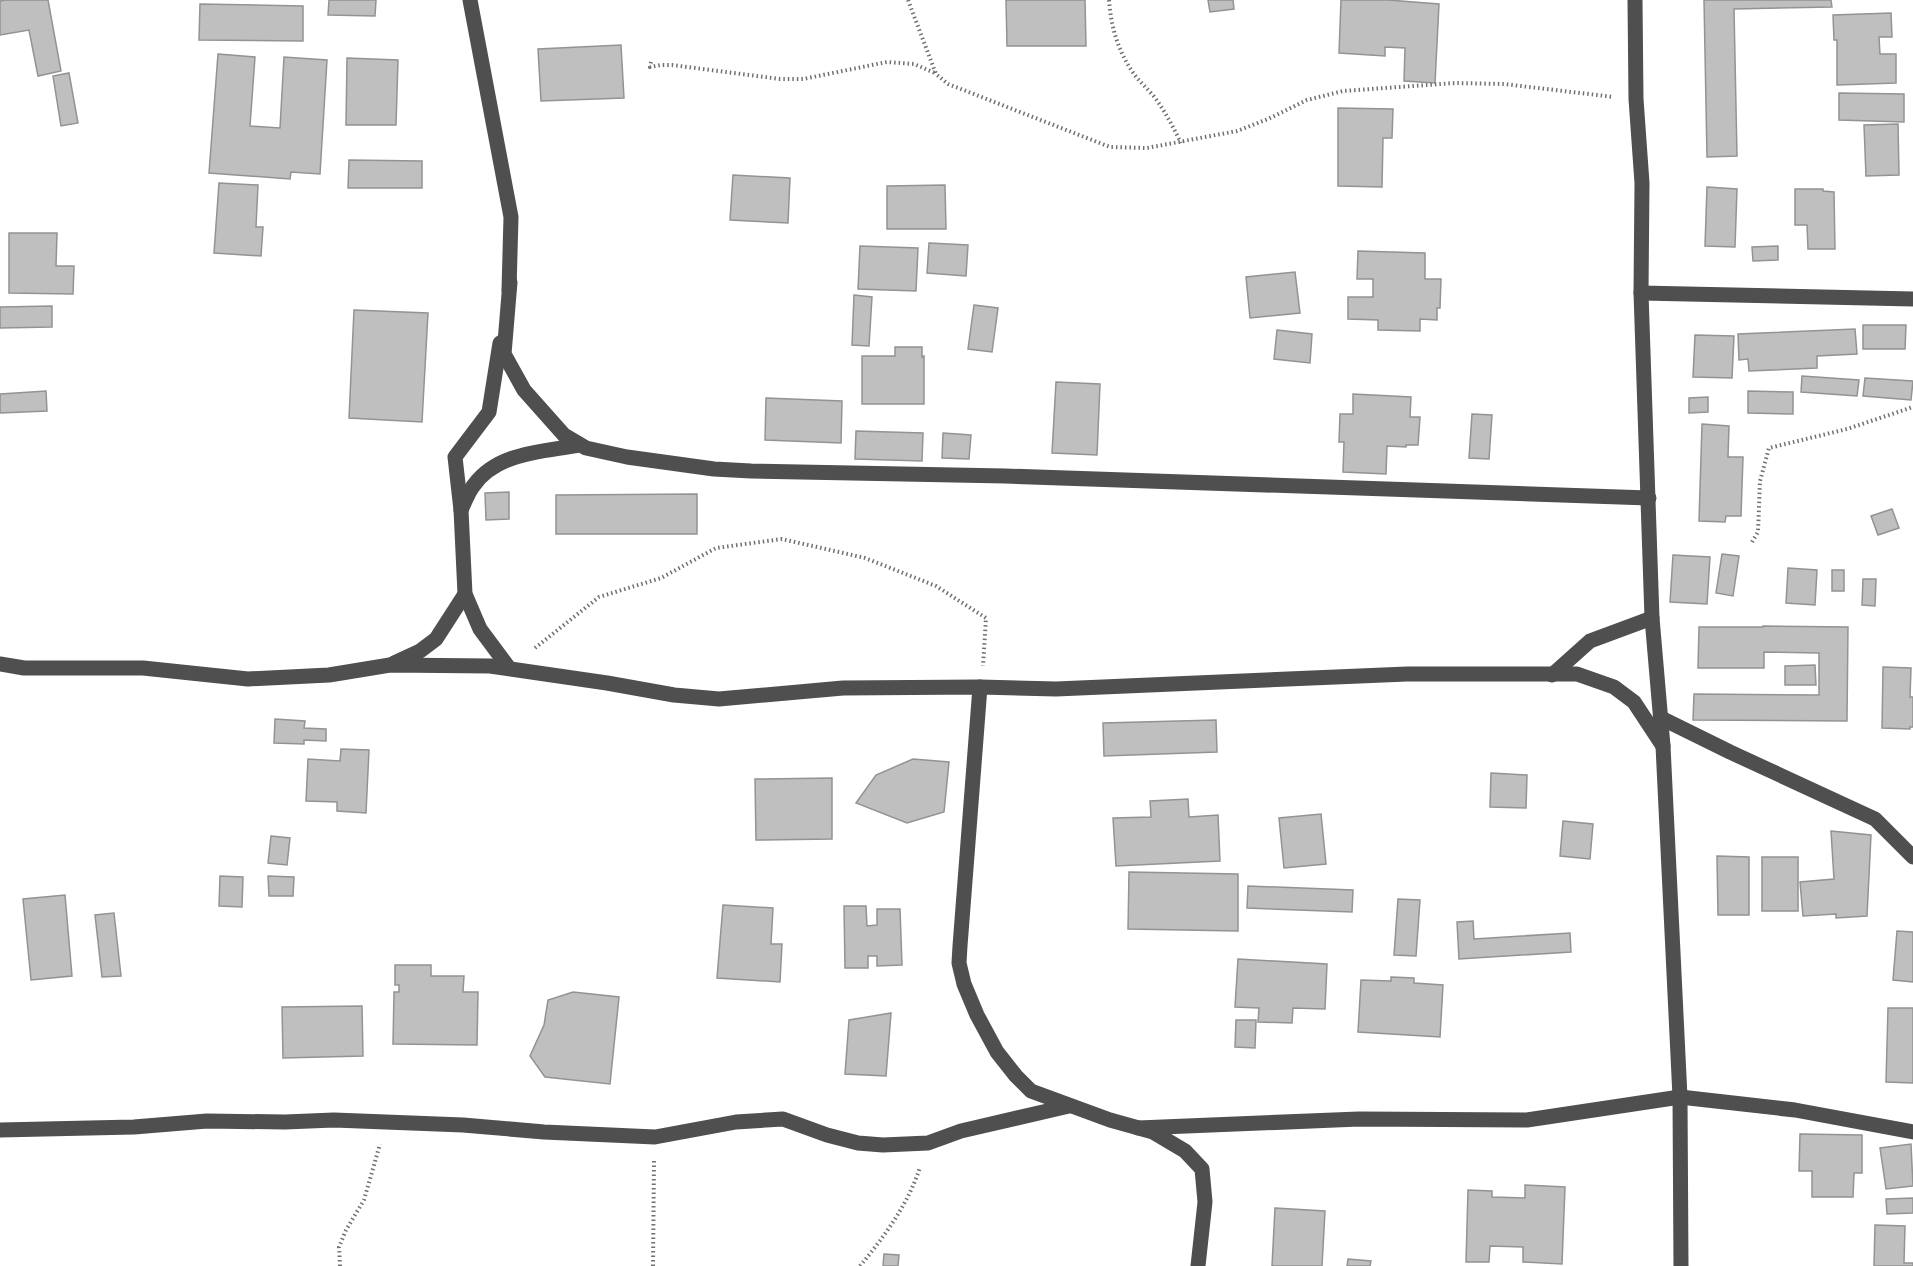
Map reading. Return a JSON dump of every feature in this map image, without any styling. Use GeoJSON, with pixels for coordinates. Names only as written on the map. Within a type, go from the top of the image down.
{"type":"FeatureCollection","features":[{"type":"Feature","properties":{"kind":"street"},"geometry":{"type":"LineString","coordinates":[[470,0],[511,217],[510,282],[504,354],[524,390],[564,435],[586,448],[627,457],[714,469],[1005,476],[1649,498]]}},
{"type":"Feature","properties":{"kind":"street"},"geometry":{"type":"LineString","coordinates":[[1635,0],[1636,99],[1642,183],[1641,293],[1652,618],[1664,746],[1680,1097],[1681,1266]]}},
{"type":"Feature","properties":{"kind":"street"},"geometry":{"type":"LineString","coordinates":[[509,668],[480,628],[465,594],[461,510],[455,457],[489,412],[510,282]]}},
{"type":"Feature","properties":{"kind":"street"},"geometry":{"type":"LineString","coordinates":[[1641,293],[1913,299]]}},
{"type":"Feature","properties":{"kind":"street"},"geometry":{"type":"LineString","coordinates":[[461,510],[473,485],[489,468],[504,460],[580,445]]}},
{"type":"Feature","properties":{"kind":"street"},"geometry":{"type":"LineString","coordinates":[[390,665],[420,651],[436,639],[465,594]]}},
{"type":"Feature","properties":{"kind":"street"},"geometry":{"type":"LineString","coordinates":[[1552,675],[1590,641],[1652,618]]}},
{"type":"Feature","properties":{"kind":"street"},"geometry":{"type":"LineString","coordinates":[[0,664],[24,668],[143,668],[248,679],[329,675],[390,665],[479,665],[607,682],[675,695],[719,699],[843,688],[1056,689],[1407,674],[1577,675],[1614,687],[1634,702],[1664,746]]}},
{"type":"Feature","properties":{"kind":"street"},"geometry":{"type":"LineString","coordinates":[[980,687],[959,963],[964,984],[977,1015],[997,1052],[1031,1091],[1069,1106],[1154,1132],[1185,1151],[1202,1169],[1205,1202],[1198,1266]]}},
{"type":"Feature","properties":{"kind":"street"},"geometry":{"type":"LineString","coordinates":[[1661,718],[1875,819],[1913,857]]}},
{"type":"Feature","properties":{"kind":"street"},"geometry":{"type":"LineString","coordinates":[[1138,1128],[1359,1119],[1527,1120],[1680,1097],[1795,1110],[1913,1132]]}},
{"type":"Feature","properties":{"kind":"street"},"geometry":{"type":"LineString","coordinates":[[0,1130],[134,1127],[207,1121],[334,1120],[463,1125],[544,1132],[655,1137],[736,1122],[783,1119],[827,1135],[858,1143],[883,1145],[928,1143],[961,1131],[1069,1106]]}},
{"type":"Feature","properties":{"kind":"path"},"geometry":{"type":"LineString","coordinates":[[908,0],[936,74]]}},
{"type":"Feature","properties":{"kind":"path"},"geometry":{"type":"LineString","coordinates":[[1109,0],[1115,36],[1124,58],[1158,102],[1181,143]]}},
{"type":"Feature","properties":{"kind":"path"},"geometry":{"type":"LineString","coordinates":[[651,62],[650,68],[672,65],[780,79],[803,79],[887,62],[914,64],[936,74],[948,84],[1110,147],[1147,148],[1237,131],[1307,100],[1343,91],[1455,83],[1504,84],[1636,99]]}},
{"type":"Feature","properties":{"kind":"path"},"geometry":{"type":"LineString","coordinates":[[1752,542],[1758,532],[1760,481],[1769,448],[1847,429],[1913,407]]}},
{"type":"Feature","properties":{"kind":"path"},"geometry":{"type":"LineString","coordinates":[[509,668],[599,597],[661,578],[716,548],[782,539],[865,558],[936,586],[986,618],[980,687]]}},
{"type":"Feature","properties":{"kind":"path"},"geometry":{"type":"LineString","coordinates":[[340,1266],[339,1247],[346,1230],[364,1200],[386,1123]]}},
{"type":"Feature","properties":{"kind":"path"},"geometry":{"type":"LineString","coordinates":[[653,1266],[655,1137]]}},
{"type":"Feature","properties":{"kind":"path"},"geometry":{"type":"LineString","coordinates":[[860,1266],[898,1214],[914,1186],[928,1143]]}},
{"type":"Feature","properties":{"kind":"building"},"geometry":{"type":"Polygon","coordinates":[[[48,0],[61,71],[38,76],[29,30],[0,35],[0,1],[48,0]]]}},
{"type":"Feature","properties":{"kind":"building"},"geometry":{"type":"Polygon","coordinates":[[[329,0],[376,0],[375,16],[328,15],[329,0]]]}},
{"type":"Feature","properties":{"kind":"building"},"geometry":{"type":"Polygon","coordinates":[[[1006,0],[1085,0],[1086,46],[1007,46],[1006,0]]]}},
{"type":"Feature","properties":{"kind":"building"},"geometry":{"type":"Polygon","coordinates":[[[1208,0],[1233,0],[1234,9],[1210,12],[1208,0]]]}},
{"type":"Feature","properties":{"kind":"building"},"geometry":{"type":"Polygon","coordinates":[[[1341,0],[1388,0],[1439,4],[1435,83],[1404,81],[1405,48],[1385,47],[1385,56],[1339,53],[1341,0]]]}},
{"type":"Feature","properties":{"kind":"building"},"geometry":{"type":"Polygon","coordinates":[[[1704,0],[1831,0],[1832,7],[1734,9],[1737,156],[1707,157],[1704,0]]]}},
{"type":"Feature","properties":{"kind":"building"},"geometry":{"type":"Polygon","coordinates":[[[200,4],[303,6],[303,41],[199,40],[200,4]]]}},
{"type":"Feature","properties":{"kind":"building"},"geometry":{"type":"Polygon","coordinates":[[[1891,13],[1892,37],[1879,37],[1880,54],[1896,54],[1896,83],[1837,85],[1837,40],[1834,40],[1833,15],[1891,13]]]}},
{"type":"Feature","properties":{"kind":"building"},"geometry":{"type":"Polygon","coordinates":[[[621,45],[624,98],[541,101],[538,49],[621,45]]]}},
{"type":"Feature","properties":{"kind":"building"},"geometry":{"type":"Polygon","coordinates":[[[218,54],[255,57],[250,126],[280,128],[284,57],[327,60],[320,174],[291,172],[290,179],[209,173],[218,54]]]}},
{"type":"Feature","properties":{"kind":"building"},"geometry":{"type":"Polygon","coordinates":[[[347,58],[398,60],[396,125],[346,125],[347,58]]]}},
{"type":"Feature","properties":{"kind":"building"},"geometry":{"type":"Polygon","coordinates":[[[69,73],[78,123],[61,126],[53,76],[69,73]]]}},
{"type":"Feature","properties":{"kind":"building"},"geometry":{"type":"Polygon","coordinates":[[[1839,93],[1904,94],[1904,122],[1839,120],[1839,93]]]}},
{"type":"Feature","properties":{"kind":"building"},"geometry":{"type":"Polygon","coordinates":[[[1338,108],[1393,109],[1392,138],[1383,138],[1382,187],[1338,186],[1338,108]]]}},
{"type":"Feature","properties":{"kind":"building"},"geometry":{"type":"Polygon","coordinates":[[[1898,124],[1899,175],[1866,176],[1864,125],[1898,124]]]}},
{"type":"Feature","properties":{"kind":"building"},"geometry":{"type":"Polygon","coordinates":[[[349,160],[422,161],[422,188],[348,188],[349,160]]]}},
{"type":"Feature","properties":{"kind":"building"},"geometry":{"type":"Polygon","coordinates":[[[733,175],[790,178],[788,223],[730,220],[733,175]]]}},
{"type":"Feature","properties":{"kind":"building"},"geometry":{"type":"Polygon","coordinates":[[[219,183],[258,185],[256,227],[263,227],[261,256],[214,253],[219,183]]]}},
{"type":"Feature","properties":{"kind":"building"},"geometry":{"type":"Polygon","coordinates":[[[945,185],[946,229],[887,229],[887,186],[945,185]]]}},
{"type":"Feature","properties":{"kind":"building"},"geometry":{"type":"Polygon","coordinates":[[[1707,187],[1737,189],[1735,247],[1705,246],[1707,187]]]}},
{"type":"Feature","properties":{"kind":"building"},"geometry":{"type":"Polygon","coordinates":[[[1795,189],[1823,189],[1823,191],[1834,192],[1835,249],[1808,249],[1807,225],[1795,225],[1795,189]]]}},
{"type":"Feature","properties":{"kind":"building"},"geometry":{"type":"Polygon","coordinates":[[[9,233],[57,233],[56,266],[74,266],[73,294],[9,293],[9,233]]]}},
{"type":"Feature","properties":{"kind":"building"},"geometry":{"type":"Polygon","coordinates":[[[929,243],[968,245],[966,276],[927,273],[929,243]]]}},
{"type":"Feature","properties":{"kind":"building"},"geometry":{"type":"Polygon","coordinates":[[[860,246],[918,248],[916,291],[858,289],[860,246]]]}},
{"type":"Feature","properties":{"kind":"building"},"geometry":{"type":"Polygon","coordinates":[[[1778,246],[1778,260],[1753,261],[1752,247],[1778,246]]]}},
{"type":"Feature","properties":{"kind":"building"},"geometry":{"type":"Polygon","coordinates":[[[1358,251],[1425,253],[1425,279],[1441,279],[1440,308],[1437,308],[1437,320],[1420,319],[1420,331],[1378,330],[1378,320],[1348,319],[1348,297],[1373,297],[1373,279],[1357,279],[1358,251]]]}},
{"type":"Feature","properties":{"kind":"building"},"geometry":{"type":"Polygon","coordinates":[[[1295,272],[1300,313],[1250,318],[1246,277],[1295,272]]]}},
{"type":"Feature","properties":{"kind":"building"},"geometry":{"type":"Polygon","coordinates":[[[854,295],[872,297],[869,346],[852,345],[854,295]]]}},
{"type":"Feature","properties":{"kind":"building"},"geometry":{"type":"Polygon","coordinates":[[[974,305],[998,308],[992,352],[968,349],[974,305]]]}},
{"type":"Feature","properties":{"kind":"building"},"geometry":{"type":"Polygon","coordinates":[[[52,306],[52,327],[0,328],[0,307],[52,306]]]}},
{"type":"Feature","properties":{"kind":"building"},"geometry":{"type":"Polygon","coordinates":[[[354,310],[428,313],[422,422],[349,418],[354,310]]]}},
{"type":"Feature","properties":{"kind":"building"},"geometry":{"type":"Polygon","coordinates":[[[1863,325],[1906,325],[1905,349],[1863,349],[1863,325]]]}},
{"type":"Feature","properties":{"kind":"building"},"geometry":{"type":"Polygon","coordinates":[[[1855,329],[1857,354],[1817,356],[1817,368],[1749,371],[1748,359],[1739,360],[1738,334],[1855,329]]]}},
{"type":"Feature","properties":{"kind":"building"},"geometry":{"type":"Polygon","coordinates":[[[1277,330],[1312,334],[1310,363],[1274,359],[1277,330]]]}},
{"type":"Feature","properties":{"kind":"building"},"geometry":{"type":"Polygon","coordinates":[[[1695,335],[1734,336],[1732,378],[1693,377],[1695,335]]]}},
{"type":"Feature","properties":{"kind":"building"},"geometry":{"type":"Polygon","coordinates":[[[895,347],[922,347],[924,404],[862,404],[862,356],[895,356],[895,347]]]}},
{"type":"Feature","properties":{"kind":"building"},"geometry":{"type":"Polygon","coordinates":[[[1802,376],[1859,380],[1857,396],[1801,392],[1802,376]]]}},
{"type":"Feature","properties":{"kind":"building"},"geometry":{"type":"Polygon","coordinates":[[[1865,378],[1913,381],[1911,400],[1863,396],[1865,378]]]}},
{"type":"Feature","properties":{"kind":"building"},"geometry":{"type":"Polygon","coordinates":[[[1056,382],[1100,384],[1097,455],[1052,453],[1056,382]]]}},
{"type":"Feature","properties":{"kind":"building"},"geometry":{"type":"Polygon","coordinates":[[[46,391],[47,411],[0,413],[0,394],[46,391]]]}},
{"type":"Feature","properties":{"kind":"building"},"geometry":{"type":"Polygon","coordinates":[[[1748,391],[1793,392],[1793,414],[1748,413],[1748,391]]]}},
{"type":"Feature","properties":{"kind":"building"},"geometry":{"type":"Polygon","coordinates":[[[1353,394],[1411,397],[1410,417],[1420,417],[1418,445],[1387,446],[1386,474],[1343,472],[1344,442],[1339,442],[1340,414],[1353,414],[1353,394]]]}},
{"type":"Feature","properties":{"kind":"building"},"geometry":{"type":"Polygon","coordinates":[[[1708,397],[1708,412],[1689,413],[1689,398],[1708,397]]]}},
{"type":"Feature","properties":{"kind":"building"},"geometry":{"type":"Polygon","coordinates":[[[766,398],[842,401],[841,443],[765,440],[766,398]]]}},
{"type":"Feature","properties":{"kind":"building"},"geometry":{"type":"Polygon","coordinates":[[[1472,414],[1492,415],[1489,459],[1469,458],[1472,414]]]}},
{"type":"Feature","properties":{"kind":"building"},"geometry":{"type":"Polygon","coordinates":[[[1702,424],[1729,426],[1728,457],[1743,457],[1741,516],[1726,516],[1725,522],[1699,521],[1702,424]]]}},
{"type":"Feature","properties":{"kind":"building"},"geometry":{"type":"Polygon","coordinates":[[[856,431],[923,433],[922,461],[855,459],[856,431]]]}},
{"type":"Feature","properties":{"kind":"building"},"geometry":{"type":"Polygon","coordinates":[[[943,433],[971,435],[969,459],[942,458],[943,433]]]}},
{"type":"Feature","properties":{"kind":"building"},"geometry":{"type":"Polygon","coordinates":[[[509,492],[509,519],[486,520],[485,493],[509,492]]]}},
{"type":"Feature","properties":{"kind":"building"},"geometry":{"type":"Polygon","coordinates":[[[697,494],[697,534],[556,534],[556,495],[697,494]]]}},
{"type":"Feature","properties":{"kind":"building"},"geometry":{"type":"Polygon","coordinates":[[[1892,509],[1899,528],[1878,535],[1871,516],[1892,509]]]}},
{"type":"Feature","properties":{"kind":"building"},"geometry":{"type":"Polygon","coordinates":[[[1722,554],[1739,556],[1733,596],[1716,593],[1722,554]]]}},
{"type":"Feature","properties":{"kind":"building"},"geometry":{"type":"Polygon","coordinates":[[[1673,555],[1710,557],[1707,604],[1670,602],[1673,555]]]}},
{"type":"Feature","properties":{"kind":"building"},"geometry":{"type":"Polygon","coordinates":[[[1788,568],[1817,570],[1815,605],[1786,603],[1788,568]]]}},
{"type":"Feature","properties":{"kind":"building"},"geometry":{"type":"Polygon","coordinates":[[[1832,570],[1844,570],[1844,591],[1832,591],[1832,570]]]}},
{"type":"Feature","properties":{"kind":"building"},"geometry":{"type":"Polygon","coordinates":[[[1863,579],[1876,579],[1875,606],[1862,605],[1863,579]]]}},
{"type":"Feature","properties":{"kind":"building"},"geometry":{"type":"Polygon","coordinates":[[[1699,627],[1848,627],[1847,721],[1693,720],[1694,694],[1819,695],[1819,653],[1764,652],[1764,668],[1698,668],[1699,627]]]}},
{"type":"Feature","properties":{"kind":"building"},"geometry":{"type":"Polygon","coordinates":[[[1815,665],[1816,685],[1785,685],[1785,666],[1815,665]]]}},
{"type":"Feature","properties":{"kind":"building"},"geometry":{"type":"Polygon","coordinates":[[[1883,667],[1911,668],[1910,697],[1913,697],[1913,727],[1910,729],[1882,728],[1883,667]]]}},
{"type":"Feature","properties":{"kind":"building"},"geometry":{"type":"Polygon","coordinates":[[[275,719],[305,721],[304,728],[326,729],[326,741],[304,740],[304,744],[274,743],[275,719]]]}},
{"type":"Feature","properties":{"kind":"building"},"geometry":{"type":"Polygon","coordinates":[[[1216,720],[1217,752],[1104,756],[1103,723],[1216,720]]]}},
{"type":"Feature","properties":{"kind":"building"},"geometry":{"type":"Polygon","coordinates":[[[341,749],[369,750],[366,813],[337,811],[337,802],[306,801],[308,759],[340,761],[341,749]]]}},
{"type":"Feature","properties":{"kind":"building"},"geometry":{"type":"Polygon","coordinates":[[[913,759],[949,762],[944,812],[907,823],[856,803],[876,775],[913,759]]]}},
{"type":"Feature","properties":{"kind":"building"},"geometry":{"type":"Polygon","coordinates":[[[1491,773],[1527,775],[1526,808],[1490,807],[1491,773]]]}},
{"type":"Feature","properties":{"kind":"building"},"geometry":{"type":"Polygon","coordinates":[[[832,778],[832,839],[756,840],[755,779],[832,778]]]}},
{"type":"Feature","properties":{"kind":"building"},"geometry":{"type":"Polygon","coordinates":[[[1188,799],[1189,817],[1218,815],[1220,861],[1116,866],[1113,818],[1151,817],[1150,801],[1188,799]]]}},
{"type":"Feature","properties":{"kind":"building"},"geometry":{"type":"Polygon","coordinates":[[[1321,814],[1326,864],[1284,868],[1279,818],[1321,814]]]}},
{"type":"Feature","properties":{"kind":"building"},"geometry":{"type":"Polygon","coordinates":[[[1563,821],[1593,824],[1590,859],[1560,856],[1563,821]]]}},
{"type":"Feature","properties":{"kind":"building"},"geometry":{"type":"Polygon","coordinates":[[[1831,831],[1871,835],[1867,916],[1836,918],[1836,914],[1803,916],[1800,882],[1834,879],[1831,831]]]}},
{"type":"Feature","properties":{"kind":"building"},"geometry":{"type":"Polygon","coordinates":[[[271,836],[290,838],[287,865],[268,863],[271,836]]]}},
{"type":"Feature","properties":{"kind":"building"},"geometry":{"type":"Polygon","coordinates":[[[1717,856],[1749,857],[1749,915],[1718,915],[1717,856]]]}},
{"type":"Feature","properties":{"kind":"building"},"geometry":{"type":"Polygon","coordinates":[[[1762,857],[1798,857],[1798,911],[1762,911],[1762,857]]]}},
{"type":"Feature","properties":{"kind":"building"},"geometry":{"type":"Polygon","coordinates":[[[1129,872],[1238,874],[1238,931],[1128,929],[1129,872]]]}},
{"type":"Feature","properties":{"kind":"building"},"geometry":{"type":"Polygon","coordinates":[[[220,876],[243,877],[242,907],[219,906],[220,876]]]}},
{"type":"Feature","properties":{"kind":"building"},"geometry":{"type":"Polygon","coordinates":[[[268,876],[294,877],[293,896],[269,896],[268,876]]]}},
{"type":"Feature","properties":{"kind":"building"},"geometry":{"type":"Polygon","coordinates":[[[1248,886],[1353,890],[1352,912],[1247,908],[1248,886]]]}},
{"type":"Feature","properties":{"kind":"building"},"geometry":{"type":"Polygon","coordinates":[[[65,895],[72,976],[31,980],[23,899],[65,895]]]}},
{"type":"Feature","properties":{"kind":"building"},"geometry":{"type":"Polygon","coordinates":[[[1398,899],[1420,900],[1416,956],[1394,955],[1398,899]]]}},
{"type":"Feature","properties":{"kind":"building"},"geometry":{"type":"Polygon","coordinates":[[[723,905],[773,908],[771,944],[782,944],[780,982],[717,978],[723,905]]]}},
{"type":"Feature","properties":{"kind":"building"},"geometry":{"type":"Polygon","coordinates":[[[844,906],[866,906],[867,926],[877,925],[877,909],[900,909],[902,965],[877,966],[877,956],[868,956],[868,968],[845,968],[844,906]]]}},
{"type":"Feature","properties":{"kind":"building"},"geometry":{"type":"Polygon","coordinates":[[[114,913],[121,976],[102,977],[95,915],[114,913]]]}},
{"type":"Feature","properties":{"kind":"building"},"geometry":{"type":"Polygon","coordinates":[[[1473,921],[1474,939],[1570,933],[1571,952],[1459,959],[1457,922],[1473,921]]]}},
{"type":"Feature","properties":{"kind":"building"},"geometry":{"type":"Polygon","coordinates":[[[1897,931],[1913,932],[1913,982],[1893,980],[1897,931]]]}},
{"type":"Feature","properties":{"kind":"building"},"geometry":{"type":"Polygon","coordinates":[[[1238,959],[1327,964],[1325,1009],[1293,1008],[1292,1023],[1258,1022],[1259,1008],[1235,1007],[1238,959]]]}},
{"type":"Feature","properties":{"kind":"building"},"geometry":{"type":"Polygon","coordinates":[[[395,965],[431,965],[431,976],[464,976],[463,992],[478,992],[477,1045],[393,1044],[394,992],[399,992],[399,985],[395,985],[395,965]]]}},
{"type":"Feature","properties":{"kind":"building"},"geometry":{"type":"Polygon","coordinates":[[[1391,977],[1414,978],[1414,983],[1443,985],[1440,1037],[1358,1032],[1361,980],[1391,981],[1391,977]]]}},
{"type":"Feature","properties":{"kind":"building"},"geometry":{"type":"Polygon","coordinates":[[[573,992],[619,997],[610,1084],[545,1077],[530,1056],[544,1025],[548,1000],[573,992]]]}},
{"type":"Feature","properties":{"kind":"building"},"geometry":{"type":"Polygon","coordinates":[[[362,1006],[363,1056],[283,1058],[282,1007],[362,1006]]]}},
{"type":"Feature","properties":{"kind":"building"},"geometry":{"type":"Polygon","coordinates":[[[1888,1008],[1913,1008],[1913,1083],[1886,1082],[1888,1008]]]}},
{"type":"Feature","properties":{"kind":"building"},"geometry":{"type":"Polygon","coordinates":[[[891,1013],[886,1076],[845,1074],[849,1020],[891,1013]]]}},
{"type":"Feature","properties":{"kind":"building"},"geometry":{"type":"Polygon","coordinates":[[[1236,1020],[1256,1020],[1255,1048],[1235,1047],[1236,1020]]]}},
{"type":"Feature","properties":{"kind":"building"},"geometry":{"type":"Polygon","coordinates":[[[1800,1134],[1862,1135],[1862,1173],[1854,1173],[1853,1197],[1812,1197],[1812,1171],[1799,1171],[1800,1134]]]}},
{"type":"Feature","properties":{"kind":"building"},"geometry":{"type":"Polygon","coordinates":[[[1911,1144],[1913,1186],[1886,1189],[1880,1148],[1911,1144]]]}},
{"type":"Feature","properties":{"kind":"building"},"geometry":{"type":"Polygon","coordinates":[[[1525,1185],[1565,1187],[1562,1264],[1523,1262],[1523,1247],[1490,1246],[1489,1262],[1466,1262],[1468,1190],[1492,1191],[1492,1197],[1525,1198],[1525,1185]]]}},
{"type":"Feature","properties":{"kind":"building"},"geometry":{"type":"Polygon","coordinates":[[[1913,1198],[1913,1213],[1887,1214],[1886,1199],[1913,1198]]]}},
{"type":"Feature","properties":{"kind":"building"},"geometry":{"type":"Polygon","coordinates":[[[1275,1208],[1325,1211],[1322,1266],[1272,1266],[1275,1208]]]}},
{"type":"Feature","properties":{"kind":"building"},"geometry":{"type":"Polygon","coordinates":[[[1875,1225],[1905,1226],[1904,1263],[1913,1263],[1913,1266],[1874,1266],[1875,1225]]]}},
{"type":"Feature","properties":{"kind":"building"},"geometry":{"type":"Polygon","coordinates":[[[884,1254],[899,1255],[898,1266],[883,1266],[884,1254]]]}},
{"type":"Feature","properties":{"kind":"building"},"geometry":{"type":"Polygon","coordinates":[[[1348,1259],[1371,1261],[1370,1266],[1347,1266],[1348,1259]]]}}]}
